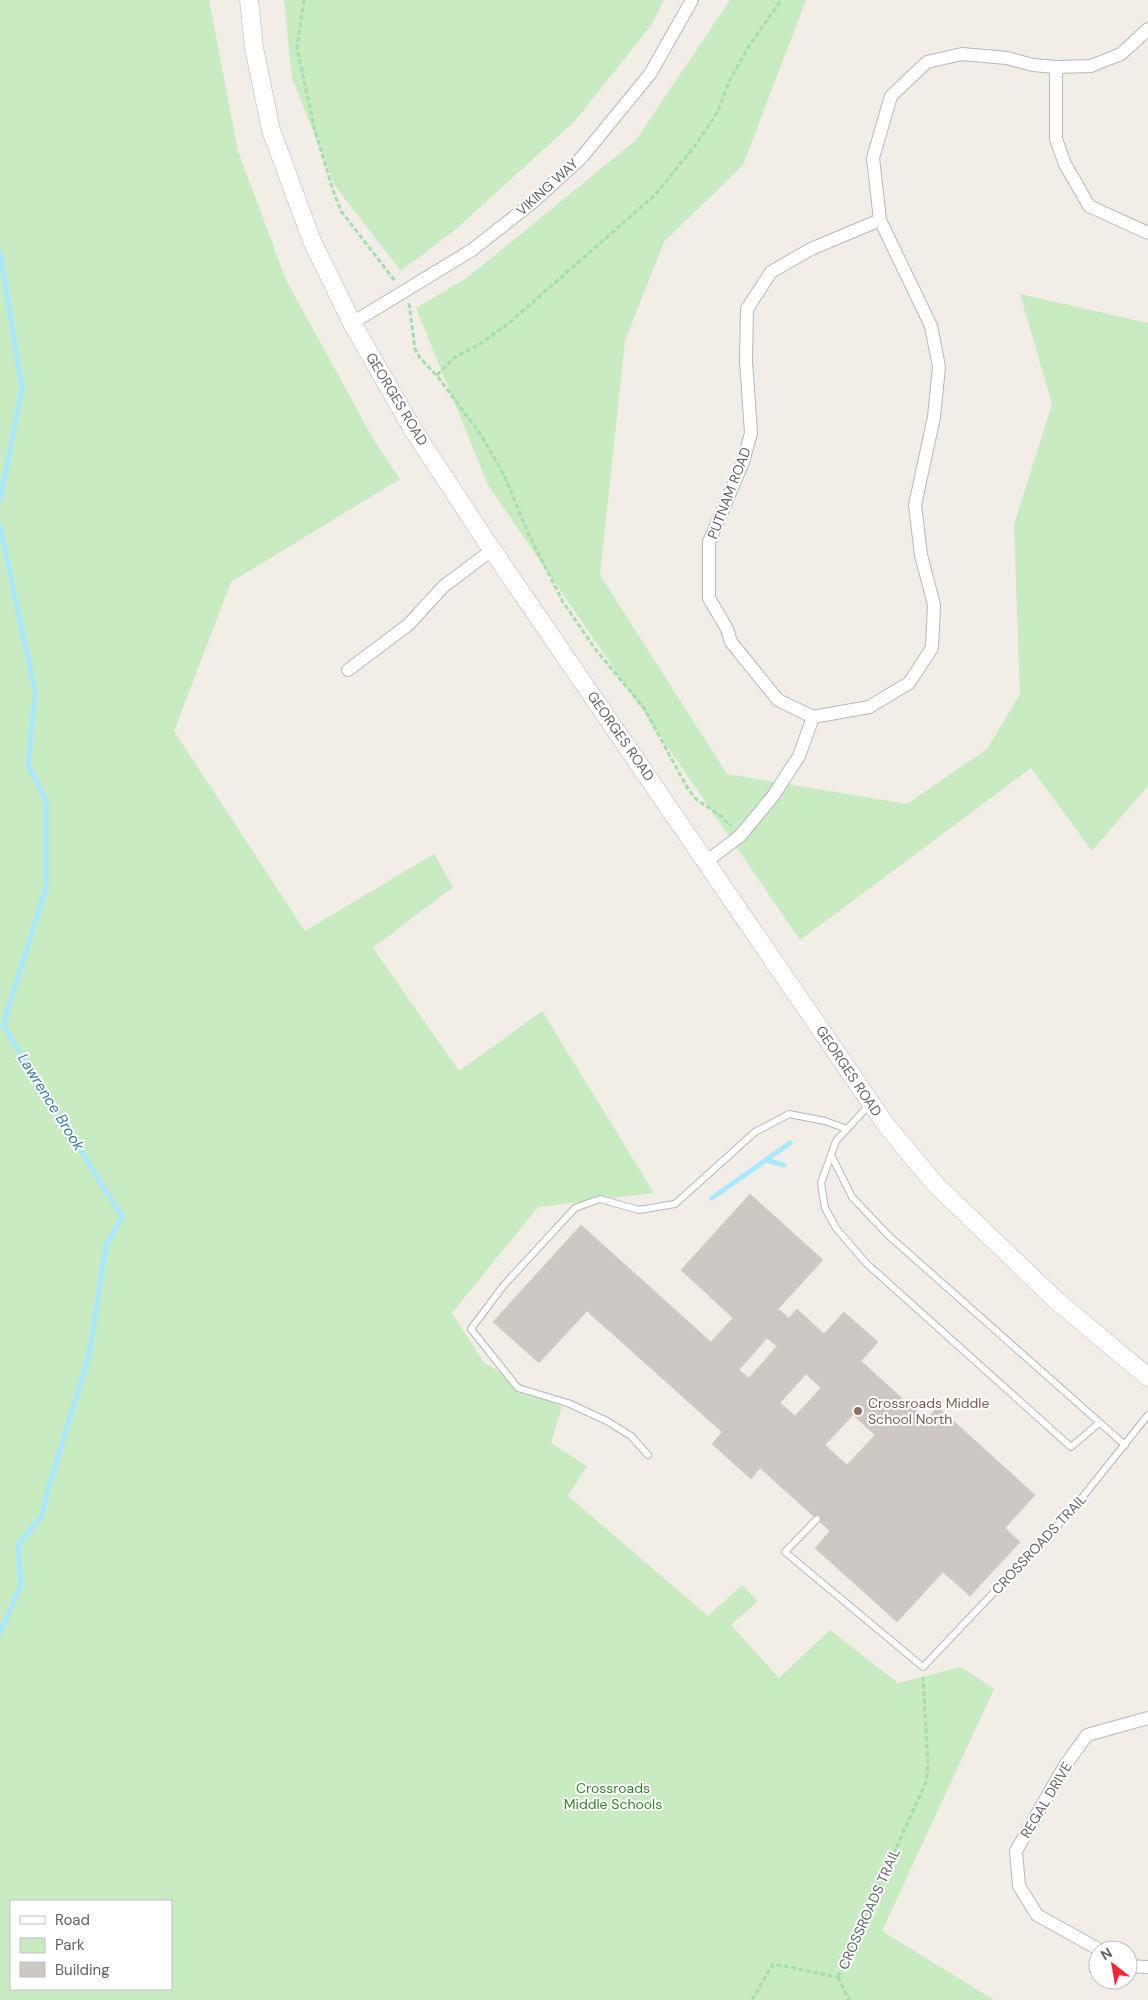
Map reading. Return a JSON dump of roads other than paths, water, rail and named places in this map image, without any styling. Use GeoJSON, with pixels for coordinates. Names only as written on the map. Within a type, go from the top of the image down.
{"type":"FeatureCollection","features":[{"type":"Feature","properties":{"kind":"street","name":"GEORGES ROAD"},"geometry":{"type":"LineString","coordinates":[[249,0],[254,48],[272,130],[312,242],[352,323],[412,428],[492,550],[886,1125],[936,1185],[1058,1301],[1148,1377]]}},
{"type":"Feature","properties":{"kind":"street","name":"VIKING WAY"},"geometry":{"type":"LineString","coordinates":[[352,323],[472,250],[533,202],[582,157],[650,74],[692,0]]}},
{"type":"Feature","properties":{"kind":"street"},"geometry":{"type":"LineString","coordinates":[[706,861],[740,836],[773,796],[799,756],[814,717],[869,707],[909,683],[932,648],[934,606],[921,555],[915,505],[934,418],[939,366],[931,326],[880,220],[873,158],[891,96],[927,62],[962,54],[1007,58],[1056,67],[1091,66],[1121,54],[1148,29]]}},
{"type":"Feature","properties":{"kind":"street"},"geometry":{"type":"LineString","coordinates":[[1056,67],[1056,140],[1065,164],[1089,206],[1148,234]]}},
{"type":"Feature","properties":{"kind":"street","name":"PUTNAM ROAD"},"geometry":{"type":"LineString","coordinates":[[814,717],[778,700],[732,642],[727,629],[709,598],[709,542],[743,462],[750,433],[746,361],[747,310],[771,272],[811,249],[880,220]]}},
{"type":"Feature","properties":{"kind":"street"},"geometry":{"type":"LineString","coordinates":[[348,670],[408,625],[444,586],[492,550]]}},
{"type":"Feature","properties":{"kind":"street","name":"REGAL DRIVE"},"geometry":{"type":"LineString","coordinates":[[1088,1943],[1037,1915],[1020,1886],[1016,1851],[1064,1767],[1087,1735],[1148,1718]]}},
{"type":"Feature","properties":{"kind":"lane"},"geometry":{"type":"LineString","coordinates":[[871,1103],[836,1141],[822,1183],[825,1208],[836,1228],[866,1263],[1070,1447],[1100,1424]]}},
{"type":"Feature","properties":{"kind":"lane"},"geometry":{"type":"LineString","coordinates":[[648,1455],[632,1436],[607,1421],[568,1403],[518,1388],[471,1329],[504,1285],[575,1208],[600,1200],[639,1210],[675,1204],[755,1132],[789,1114],[825,1121],[847,1129]]}},
{"type":"Feature","properties":{"kind":"lane"},"geometry":{"type":"LineString","coordinates":[[831,1155],[852,1197],[888,1235],[1125,1445]]}},
{"type":"Feature","properties":{"kind":"lane","name":"CROSSROADS TRAIL"},"geometry":{"type":"LineString","coordinates":[[817,1519],[785,1552],[923,1667],[1073,1509],[1148,1415]]}},
{"type":"Feature","properties":{"kind":"waterway","name":"Lawrence Brook"},"geometry":{"type":"LineString","coordinates":[[0,252],[22,388],[0,500]]}},
{"type":"Feature","properties":{"kind":"waterway","name":"Lawrence Brook"},"geometry":{"type":"LineString","coordinates":[[0,526],[35,692],[28,765],[46,800],[46,887],[3,1025],[122,1217],[106,1246],[89,1355],[47,1492],[42,1515],[18,1545],[21,1585],[0,1632]]}},
{"type":"Feature","properties":{"kind":"waterway"},"geometry":{"type":"LineString","coordinates":[[712,1198],[790,1143]]}},
{"type":"Feature","properties":{"kind":"waterway"},"geometry":{"type":"LineString","coordinates":[[766,1160],[784,1165]]}},
{"type":"Feature","properties":{"kind":"place","name":"Crossroads Middle School North"},"geometry":{"type":"Point","coordinates":[858,1411]}},
{"type":"Feature","properties":{"kind":"park label","name":"Crossroads Middle Schools"},"geometry":{"type":"Point","coordinates":[613,1796]}}]}
